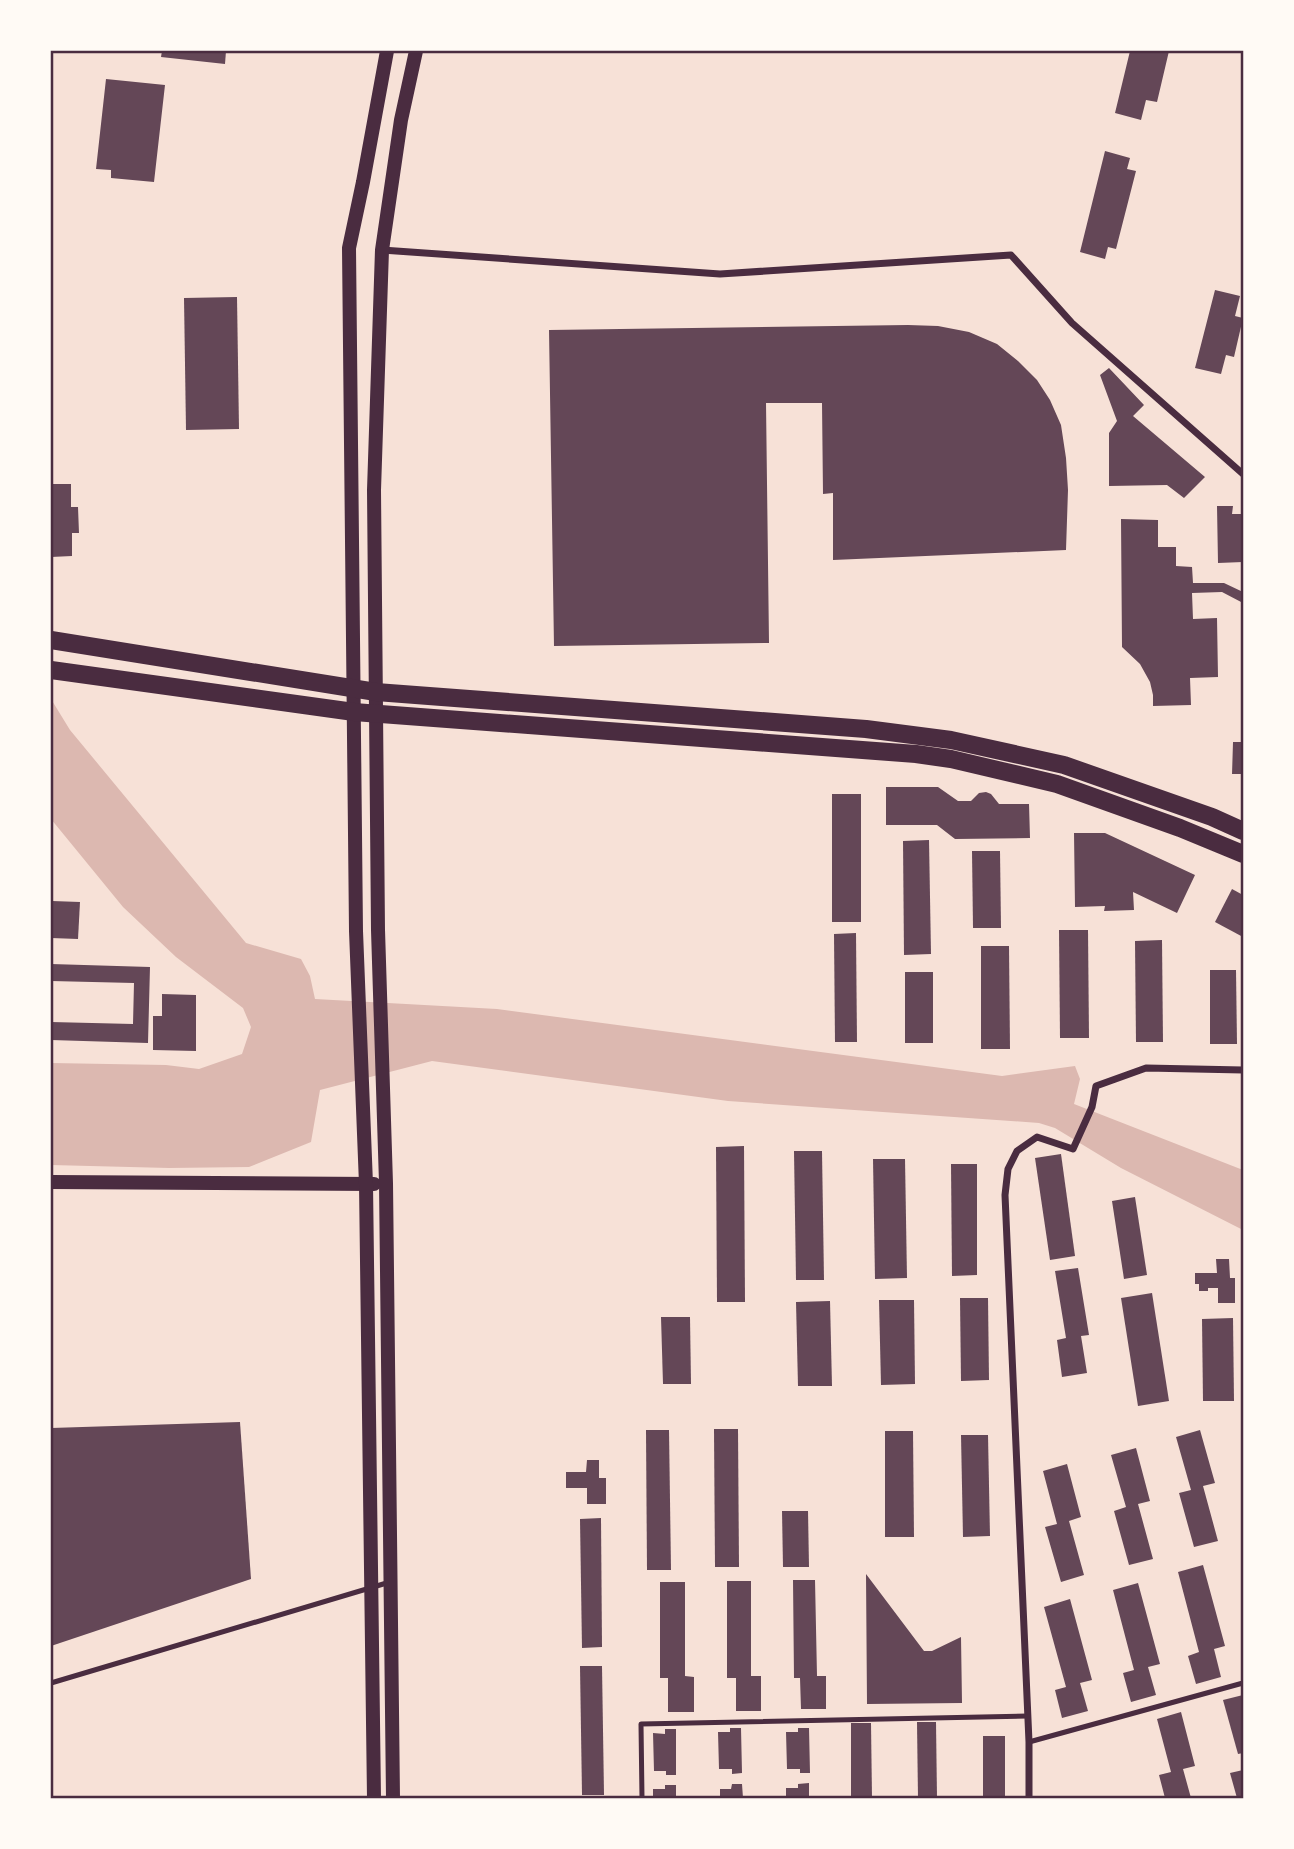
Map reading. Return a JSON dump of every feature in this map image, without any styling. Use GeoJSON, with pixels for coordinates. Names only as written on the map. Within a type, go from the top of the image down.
{"type":"FeatureCollection","features":[{"type":"Feature","properties":{"kind":"main road"},"geometry":{"type":"LineString","coordinates":[[374,1798],[366,1184],[356,931],[349,248],[387,51]]}},
{"type":"Feature","properties":{"kind":"main road"},"geometry":{"type":"LineString","coordinates":[[393,1798],[374,491],[382,250],[401,120],[416,51]]}},
{"type":"Feature","properties":{"kind":"main road"},"geometry":{"type":"LineString","coordinates":[[51,640],[376,692],[866,729],[951,740],[1064,765],[1189,808],[1243,831]]}},
{"type":"Feature","properties":{"kind":"main road"},"geometry":{"type":"LineString","coordinates":[[58,671],[354,712],[951,758],[1057,784],[1180,828],[1243,854]]}},
{"type":"Feature","properties":{"kind":"main road"},"geometry":{"type":"LineString","coordinates":[[51,1182],[386,1183]]}},
{"type":"Feature","properties":{"kind":"street"},"geometry":{"type":"LineString","coordinates":[[382,250],[720,274],[1011,255],[1072,323],[1243,474]]}},
{"type":"Feature","properties":{"kind":"street"},"geometry":{"type":"LineString","coordinates":[[1029,1798],[1028,1716],[1005,1195],[1008,1169],[1017,1151],[1037,1137],[1073,1150],[1092,1107],[1096,1086],[1146,1068],[1243,1070]]}},
{"type":"Feature","properties":{"kind":"lane"},"geometry":{"type":"LineString","coordinates":[[51,1683],[390,1581]]}},
{"type":"Feature","properties":{"kind":"lane"},"geometry":{"type":"LineString","coordinates":[[1029,1742],[1243,1683]]}},
{"type":"Feature","properties":{"kind":"lane"},"geometry":{"type":"LineString","coordinates":[[642,1798],[641,1724],[1028,1716]]}},
{"type":"Feature","properties":{"kind":"shaded area"},"geometry":{"type":"Polygon","coordinates":[[[51,699],[70,730],[246,943],[301,959],[310,976],[315,999],[497,1009],[1002,1076],[1075,1066],[1080,1079],[1074,1104],[1243,1170],[1243,1230],[1121,1168],[1055,1128],[1039,1123],[728,1101],[432,1061],[320,1090],[311,1142],[249,1167],[51,1165],[51,1063],[166,1065],[199,1069],[242,1054],[251,1027],[243,1008],[176,957],[123,907],[51,819],[51,699]]]}},
{"type":"Feature","properties":{"kind":"building"},"geometry":{"type":"Polygon","coordinates":[[[162,51],[226,51],[225,64],[161,57],[162,51]]]}},
{"type":"Feature","properties":{"kind":"building"},"geometry":{"type":"Polygon","coordinates":[[[1130,51],[1169,51],[1157,102],[1146,100],[1141,120],[1115,113],[1130,51]]]}},
{"type":"Feature","properties":{"kind":"building"},"geometry":{"type":"Polygon","coordinates":[[[106,79],[165,85],[154,182],[111,178],[111,170],[96,169],[106,79]]]}},
{"type":"Feature","properties":{"kind":"building"},"geometry":{"type":"Polygon","coordinates":[[[1105,151],[1130,158],[1127,169],[1136,171],[1116,249],[1108,247],[1105,259],[1080,252],[1105,151]]]}},
{"type":"Feature","properties":{"kind":"building"},"geometry":{"type":"Polygon","coordinates":[[[1215,290],[1240,296],[1235,316],[1243,318],[1234,357],[1226,355],[1221,374],[1195,368],[1215,290]]]}},
{"type":"Feature","properties":{"kind":"building"},"geometry":{"type":"Polygon","coordinates":[[[237,297],[239,429],[186,430],[184,298],[237,297]]]}},
{"type":"Feature","properties":{"kind":"building"},"geometry":{"type":"Polygon","coordinates":[[[938,326],[969,332],[997,344],[1037,380],[1061,425],[1068,490],[1066,550],[833,560],[833,493],[823,494],[822,403],[766,403],[769,643],[554,646],[549,330],[938,326]]]}},
{"type":"Feature","properties":{"kind":"building"},"geometry":{"type":"Polygon","coordinates":[[[1109,368],[1144,405],[1133,416],[1205,477],[1184,498],[1167,485],[1109,486],[1109,433],[1117,421],[1100,375],[1109,368]]]}},
{"type":"Feature","properties":{"kind":"building"},"geometry":{"type":"Polygon","coordinates":[[[51,484],[71,484],[71,507],[78,507],[79,533],[72,533],[72,556],[51,557],[51,484]]]}},
{"type":"Feature","properties":{"kind":"building"},"geometry":{"type":"Polygon","coordinates":[[[1217,506],[1233,506],[1232,514],[1243,514],[1243,562],[1218,563],[1217,506]]]}},
{"type":"Feature","properties":{"kind":"building"},"geometry":{"type":"Polygon","coordinates":[[[1121,519],[1158,520],[1158,547],[1176,547],[1176,566],[1192,567],[1193,583],[1224,583],[1243,592],[1243,603],[1222,592],[1192,593],[1193,619],[1217,618],[1218,677],[1190,678],[1191,705],[1153,706],[1150,682],[1140,664],[1122,647],[1121,519]]]}},
{"type":"Feature","properties":{"kind":"building"},"geometry":{"type":"Polygon","coordinates":[[[1233,742],[1243,742],[1243,774],[1232,774],[1233,742]]]}},
{"type":"Feature","properties":{"kind":"building"},"geometry":{"type":"Polygon","coordinates":[[[886,787],[938,787],[958,801],[971,801],[979,793],[986,792],[999,804],[1029,804],[1030,838],[955,839],[937,825],[886,825],[886,787]]]}},
{"type":"Feature","properties":{"kind":"building"},"geometry":{"type":"Polygon","coordinates":[[[832,794],[861,794],[861,922],[832,922],[832,794]]]}},
{"type":"Feature","properties":{"kind":"building"},"geometry":{"type":"Polygon","coordinates":[[[1074,833],[1105,833],[1195,875],[1177,913],[1133,892],[1134,910],[1104,911],[1105,906],[1075,907],[1074,833]]]}},
{"type":"Feature","properties":{"kind":"building"},"geometry":{"type":"Polygon","coordinates":[[[929,840],[931,954],[904,955],[903,841],[929,840]]]}},
{"type":"Feature","properties":{"kind":"building"},"geometry":{"type":"Polygon","coordinates":[[[972,851],[1000,851],[1001,928],[973,928],[972,851]]]}},
{"type":"Feature","properties":{"kind":"building"},"geometry":{"type":"Polygon","coordinates":[[[1232,889],[1243,895],[1243,937],[1215,922],[1232,889]]]}},
{"type":"Feature","properties":{"kind":"building"},"geometry":{"type":"Polygon","coordinates":[[[52,901],[80,902],[78,939],[51,938],[52,901]]]}},
{"type":"Feature","properties":{"kind":"building"},"geometry":{"type":"Polygon","coordinates":[[[1059,930],[1088,930],[1089,1038],[1060,1038],[1059,930]]]}},
{"type":"Feature","properties":{"kind":"building"},"geometry":{"type":"Polygon","coordinates":[[[856,933],[857,1042],[835,1042],[834,934],[856,933]]]}},
{"type":"Feature","properties":{"kind":"building"},"geometry":{"type":"Polygon","coordinates":[[[1162,940],[1163,1042],[1136,1042],[1135,941],[1162,940]]]}},
{"type":"Feature","properties":{"kind":"building"},"geometry":{"type":"Polygon","coordinates":[[[981,946],[1009,946],[1010,1049],[981,1049],[981,946]]]}},
{"type":"Feature","properties":{"kind":"building"},"geometry":{"type":"Polygon","coordinates":[[[51,964],[150,967],[148,1043],[51,1040],[51,1022],[133,1024],[134,983],[51,981],[51,964]]]}},
{"type":"Feature","properties":{"kind":"building"},"geometry":{"type":"Polygon","coordinates":[[[1210,970],[1236,970],[1237,1044],[1210,1044],[1210,970]]]}},
{"type":"Feature","properties":{"kind":"building"},"geometry":{"type":"Polygon","coordinates":[[[905,972],[933,972],[933,1043],[905,1043],[905,972]]]}},
{"type":"Feature","properties":{"kind":"building"},"geometry":{"type":"Polygon","coordinates":[[[162,994],[196,995],[196,1051],[153,1050],[153,1016],[162,1016],[162,994]]]}},
{"type":"Feature","properties":{"kind":"building"},"geometry":{"type":"Polygon","coordinates":[[[744,1146],[745,1302],[717,1302],[716,1147],[744,1146]]]}},
{"type":"Feature","properties":{"kind":"building"},"geometry":{"type":"Polygon","coordinates":[[[794,1151],[822,1151],[824,1280],[796,1280],[794,1151]]]}},
{"type":"Feature","properties":{"kind":"building"},"geometry":{"type":"Polygon","coordinates":[[[1061,1154],[1075,1256],[1050,1260],[1035,1158],[1061,1154]]]}},
{"type":"Feature","properties":{"kind":"building"},"geometry":{"type":"Polygon","coordinates":[[[873,1159],[905,1159],[907,1278],[875,1279],[873,1159]]]}},
{"type":"Feature","properties":{"kind":"building"},"geometry":{"type":"Polygon","coordinates":[[[951,1164],[977,1164],[977,1275],[952,1276],[951,1164]]]}},
{"type":"Feature","properties":{"kind":"building"},"geometry":{"type":"Polygon","coordinates":[[[1135,1197],[1147,1275],[1124,1279],[1112,1201],[1135,1197]]]}},
{"type":"Feature","properties":{"kind":"building"},"geometry":{"type":"Polygon","coordinates":[[[1216,1259],[1229,1259],[1230,1278],[1235,1278],[1235,1303],[1218,1303],[1218,1288],[1199,1291],[1199,1284],[1195,1284],[1195,1273],[1217,1273],[1216,1259]]]}},
{"type":"Feature","properties":{"kind":"building"},"geometry":{"type":"Polygon","coordinates":[[[1078,1268],[1089,1335],[1081,1336],[1087,1373],[1062,1377],[1057,1340],[1066,1338],[1055,1271],[1078,1268]]]}},
{"type":"Feature","properties":{"kind":"building"},"geometry":{"type":"Polygon","coordinates":[[[1152,1293],[1169,1401],[1138,1406],[1121,1298],[1152,1293]]]}},
{"type":"Feature","properties":{"kind":"building"},"geometry":{"type":"Polygon","coordinates":[[[960,1298],[988,1298],[989,1380],[961,1381],[960,1298]]]}},
{"type":"Feature","properties":{"kind":"building"},"geometry":{"type":"Polygon","coordinates":[[[879,1300],[914,1300],[915,1384],[881,1385],[879,1300]]]}},
{"type":"Feature","properties":{"kind":"building"},"geometry":{"type":"Polygon","coordinates":[[[830,1301],[832,1386],[798,1386],[796,1302],[830,1301]]]}},
{"type":"Feature","properties":{"kind":"building"},"geometry":{"type":"Polygon","coordinates":[[[661,1317],[690,1317],[691,1384],[663,1384],[661,1317]]]}},
{"type":"Feature","properties":{"kind":"building"},"geometry":{"type":"Polygon","coordinates":[[[1233,1318],[1234,1401],[1203,1401],[1202,1319],[1233,1318]]]}},
{"type":"Feature","properties":{"kind":"building"},"geometry":{"type":"Polygon","coordinates":[[[240,1422],[251,1579],[51,1646],[51,1428],[240,1422]]]}},
{"type":"Feature","properties":{"kind":"building"},"geometry":{"type":"Polygon","coordinates":[[[714,1429],[738,1429],[739,1567],[715,1567],[714,1429]]]}},
{"type":"Feature","properties":{"kind":"building"},"geometry":{"type":"Polygon","coordinates":[[[646,1430],[669,1430],[671,1570],[647,1570],[646,1430]]]}},
{"type":"Feature","properties":{"kind":"building"},"geometry":{"type":"Polygon","coordinates":[[[1200,1430],[1215,1483],[1203,1486],[1218,1541],[1194,1547],[1179,1493],[1191,1490],[1176,1437],[1200,1430]]]}},
{"type":"Feature","properties":{"kind":"building"},"geometry":{"type":"Polygon","coordinates":[[[885,1431],[913,1431],[914,1537],[885,1537],[885,1431]]]}},
{"type":"Feature","properties":{"kind":"building"},"geometry":{"type":"Polygon","coordinates":[[[961,1435],[988,1435],[990,1536],[963,1537],[961,1435]]]}},
{"type":"Feature","properties":{"kind":"building"},"geometry":{"type":"Polygon","coordinates":[[[1136,1448],[1150,1501],[1138,1504],[1153,1559],[1129,1565],[1114,1511],[1126,1507],[1111,1455],[1136,1448]]]}},
{"type":"Feature","properties":{"kind":"building"},"geometry":{"type":"Polygon","coordinates":[[[587,1460],[599,1460],[599,1478],[606,1478],[606,1504],[587,1504],[587,1488],[566,1488],[566,1472],[586,1472],[587,1460]]]}},
{"type":"Feature","properties":{"kind":"building"},"geometry":{"type":"Polygon","coordinates":[[[1067,1464],[1081,1517],[1069,1521],[1084,1575],[1061,1582],[1045,1527],[1057,1524],[1043,1471],[1067,1464]]]}},
{"type":"Feature","properties":{"kind":"building"},"geometry":{"type":"Polygon","coordinates":[[[782,1511],[808,1511],[809,1567],[783,1567],[782,1511]]]}},
{"type":"Feature","properties":{"kind":"building"},"geometry":{"type":"Polygon","coordinates":[[[601,1518],[602,1647],[582,1648],[580,1519],[601,1518]]]}},
{"type":"Feature","properties":{"kind":"building"},"geometry":{"type":"Polygon","coordinates":[[[1203,1565],[1225,1646],[1214,1649],[1221,1677],[1196,1684],[1188,1656],[1199,1652],[1178,1572],[1203,1565]]]}},
{"type":"Feature","properties":{"kind":"building"},"geometry":{"type":"Polygon","coordinates":[[[866,1574],[924,1651],[932,1651],[961,1637],[962,1703],[867,1704],[866,1574]]]}},
{"type":"Feature","properties":{"kind":"building"},"geometry":{"type":"Polygon","coordinates":[[[793,1580],[815,1580],[817,1676],[826,1676],[826,1709],[801,1709],[800,1678],[794,1678],[793,1580]]]}},
{"type":"Feature","properties":{"kind":"building"},"geometry":{"type":"Polygon","coordinates":[[[727,1581],[751,1581],[751,1676],[761,1676],[761,1711],[736,1711],[736,1678],[727,1678],[727,1581]]]}},
{"type":"Feature","properties":{"kind":"building"},"geometry":{"type":"Polygon","coordinates":[[[660,1582],[685,1582],[685,1676],[694,1677],[694,1712],[668,1712],[668,1678],[660,1678],[660,1582]]]}},
{"type":"Feature","properties":{"kind":"building"},"geometry":{"type":"Polygon","coordinates":[[[1138,1583],[1160,1664],[1148,1667],[1156,1695],[1131,1702],[1123,1673],[1134,1670],[1113,1590],[1138,1583]]]}},
{"type":"Feature","properties":{"kind":"building"},"geometry":{"type":"Polygon","coordinates":[[[1070,1599],[1092,1680],[1080,1683],[1088,1711],[1062,1718],[1055,1690],[1066,1687],[1044,1607],[1070,1599]]]}},
{"type":"Feature","properties":{"kind":"building"},"geometry":{"type":"Polygon","coordinates":[[[580,1666],[602,1666],[604,1795],[582,1795],[580,1666]]]}},
{"type":"Feature","properties":{"kind":"building"},"geometry":{"type":"Polygon","coordinates":[[[1243,1695],[1243,1753],[1238,1754],[1223,1700],[1243,1695]]]}},
{"type":"Feature","properties":{"kind":"building"},"geometry":{"type":"Polygon","coordinates":[[[1181,1712],[1195,1766],[1183,1769],[1191,1798],[1165,1798],[1159,1775],[1171,1772],[1157,1719],[1181,1712]]]}},
{"type":"Feature","properties":{"kind":"building"},"geometry":{"type":"Polygon","coordinates":[[[917,1722],[936,1722],[937,1798],[918,1798],[917,1722]]]}},
{"type":"Feature","properties":{"kind":"building"},"geometry":{"type":"Polygon","coordinates":[[[851,1723],[871,1723],[872,1798],[851,1798],[851,1723]]]}},
{"type":"Feature","properties":{"kind":"building"},"geometry":{"type":"Polygon","coordinates":[[[730,1728],[741,1728],[742,1773],[732,1774],[732,1769],[719,1769],[718,1732],[730,1732],[730,1728]]]}},
{"type":"Feature","properties":{"kind":"building"},"geometry":{"type":"Polygon","coordinates":[[[798,1728],[809,1728],[810,1773],[800,1773],[800,1769],[787,1769],[786,1732],[798,1732],[798,1728]]]}},
{"type":"Feature","properties":{"kind":"building"},"geometry":{"type":"Polygon","coordinates":[[[665,1729],[676,1729],[676,1775],[666,1775],[666,1771],[654,1771],[653,1733],[665,1734],[665,1729]]]}},
{"type":"Feature","properties":{"kind":"building"},"geometry":{"type":"Polygon","coordinates":[[[983,1736],[1005,1736],[1005,1798],[983,1798],[983,1736]]]}},
{"type":"Feature","properties":{"kind":"building"},"geometry":{"type":"Polygon","coordinates":[[[1243,1770],[1243,1798],[1237,1798],[1230,1773],[1243,1770]]]}},
{"type":"Feature","properties":{"kind":"building"},"geometry":{"type":"Polygon","coordinates":[[[809,1783],[809,1798],[786,1798],[786,1788],[798,1788],[798,1784],[809,1783]]]}},
{"type":"Feature","properties":{"kind":"building"},"geometry":{"type":"Polygon","coordinates":[[[732,1784],[742,1784],[743,1798],[720,1798],[720,1789],[731,1789],[732,1784]]]}},
{"type":"Feature","properties":{"kind":"building"},"geometry":{"type":"Polygon","coordinates":[[[665,1785],[676,1785],[676,1798],[653,1798],[653,1789],[665,1789],[665,1785]]]}}]}
